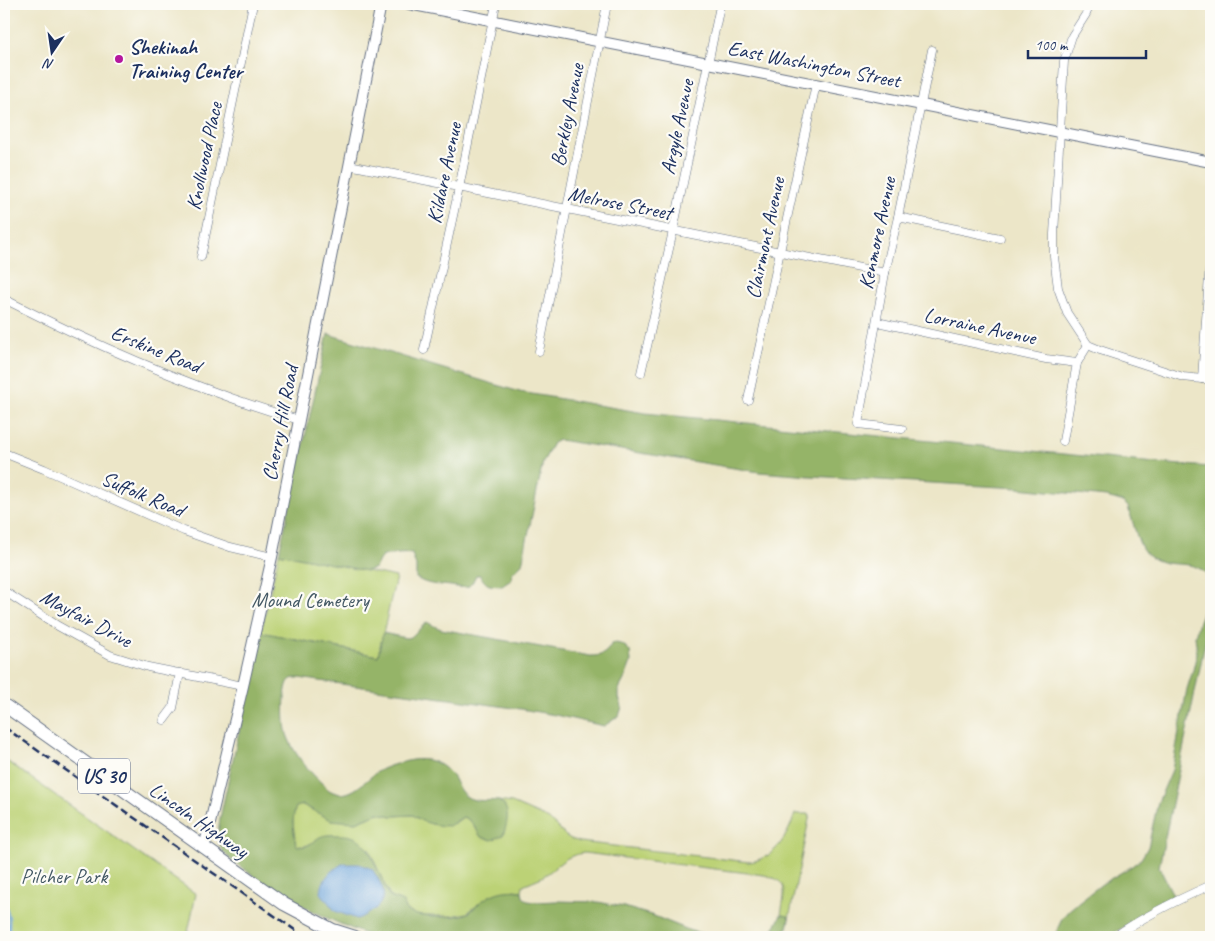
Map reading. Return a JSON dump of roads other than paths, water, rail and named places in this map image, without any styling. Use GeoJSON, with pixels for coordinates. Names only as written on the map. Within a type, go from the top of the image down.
{"type":"FeatureCollection","features":[{"type":"Feature","properties":{"kind":"main road","name":"Lincoln Highway"},"geometry":{"type":"LineString","coordinates":[[4,705],[284,904],[333,930],[355,937]]}},
{"type":"Feature","properties":{"kind":"street","name":"Knollwood Place"},"geometry":{"type":"LineString","coordinates":[[201,258],[253,4]]}},
{"type":"Feature","properties":{"kind":"street","name":"Cherry Hill Road"},"geometry":{"type":"LineString","coordinates":[[204,848],[244,686],[272,557],[381,4]]}},
{"type":"Feature","properties":{"kind":"street","name":"East Washington Street"},"geometry":{"type":"LineString","coordinates":[[409,4],[1211,162]]}},
{"type":"Feature","properties":{"kind":"street","name":"Kildare Avenue"},"geometry":{"type":"LineString","coordinates":[[424,350],[496,4]]}},
{"type":"Feature","properties":{"kind":"street","name":"Berkley Avenue"},"geometry":{"type":"LineString","coordinates":[[539,352],[607,4]]}},
{"type":"Feature","properties":{"kind":"street"},"geometry":{"type":"LineString","coordinates":[[1090,4],[1072,36],[1064,61],[1054,234],[1054,257],[1058,288],[1067,313],[1088,344],[1100,350],[1183,377],[1202,380],[1211,379]]}},
{"type":"Feature","properties":{"kind":"street","name":"Argyle Avenue"},"geometry":{"type":"LineString","coordinates":[[641,373],[720,6]]}},
{"type":"Feature","properties":{"kind":"street","name":"Kenmore Avenue"},"geometry":{"type":"LineString","coordinates":[[902,429],[858,424],[885,273],[932,50]]}},
{"type":"Feature","properties":{"kind":"street","name":"Clairmont Avenue"},"geometry":{"type":"LineString","coordinates":[[748,400],[816,84]]}},
{"type":"Feature","properties":{"kind":"street","name":"Melrose Street"},"geometry":{"type":"LineString","coordinates":[[349,165],[885,273]]}},
{"type":"Feature","properties":{"kind":"street"},"geometry":{"type":"LineString","coordinates":[[898,217],[1000,238]]}},
{"type":"Feature","properties":{"kind":"street"},"geometry":{"type":"LineString","coordinates":[[1202,380],[1211,247]]}},
{"type":"Feature","properties":{"kind":"street","name":"Erskine Road"},"geometry":{"type":"LineString","coordinates":[[4,299],[62,329],[138,362],[214,392],[299,420]]}},
{"type":"Feature","properties":{"kind":"street","name":"Lorraine Avenue"},"geometry":{"type":"LineString","coordinates":[[877,322],[1046,359],[1077,363]]}},
{"type":"Feature","properties":{"kind":"street"},"geometry":{"type":"LineString","coordinates":[[1063,441],[1077,363],[1088,344]]}},
{"type":"Feature","properties":{"kind":"street","name":"Suffolk Road"},"geometry":{"type":"LineString","coordinates":[[4,453],[184,530],[230,546],[272,557]]}},
{"type":"Feature","properties":{"kind":"street","name":"Mayfair Drive"},"geometry":{"type":"LineString","coordinates":[[4,591],[58,626],[110,655],[148,667],[244,686]]}},
{"type":"Feature","properties":{"kind":"street"},"geometry":{"type":"LineString","coordinates":[[164,720],[173,708],[180,673]]}},
{"type":"Feature","properties":{"kind":"street"},"geometry":{"type":"LineString","coordinates":[[1114,937],[1155,912],[1211,885]]}},
{"type":"Feature","properties":{"kind":"water"},"geometry":{"type":"Polygon","coordinates":[[[342,864],[359,864],[372,869],[382,887],[382,898],[377,908],[357,919],[335,911],[321,893],[327,876],[342,864]]]}},
{"type":"Feature","properties":{"kind":"waterway"},"geometry":{"type":"LineString","coordinates":[[4,901],[9,918],[9,937]]}},
{"type":"Feature","properties":{"kind":"railway"},"geometry":{"type":"LineString","coordinates":[[4,727],[305,937]]}},
{"type":"Feature","properties":{"kind":"place","name":"Shekinah Training Center"},"geometry":{"type":"Point","coordinates":[119,59]}},
{"type":"Feature","properties":{"kind":"park label","name":"Mound Cemetery"},"geometry":{"type":"Point","coordinates":[310,600]}},
{"type":"Feature","properties":{"kind":"park label","name":"Pilcher Park"},"geometry":{"type":"Point","coordinates":[64,876]}}]}
